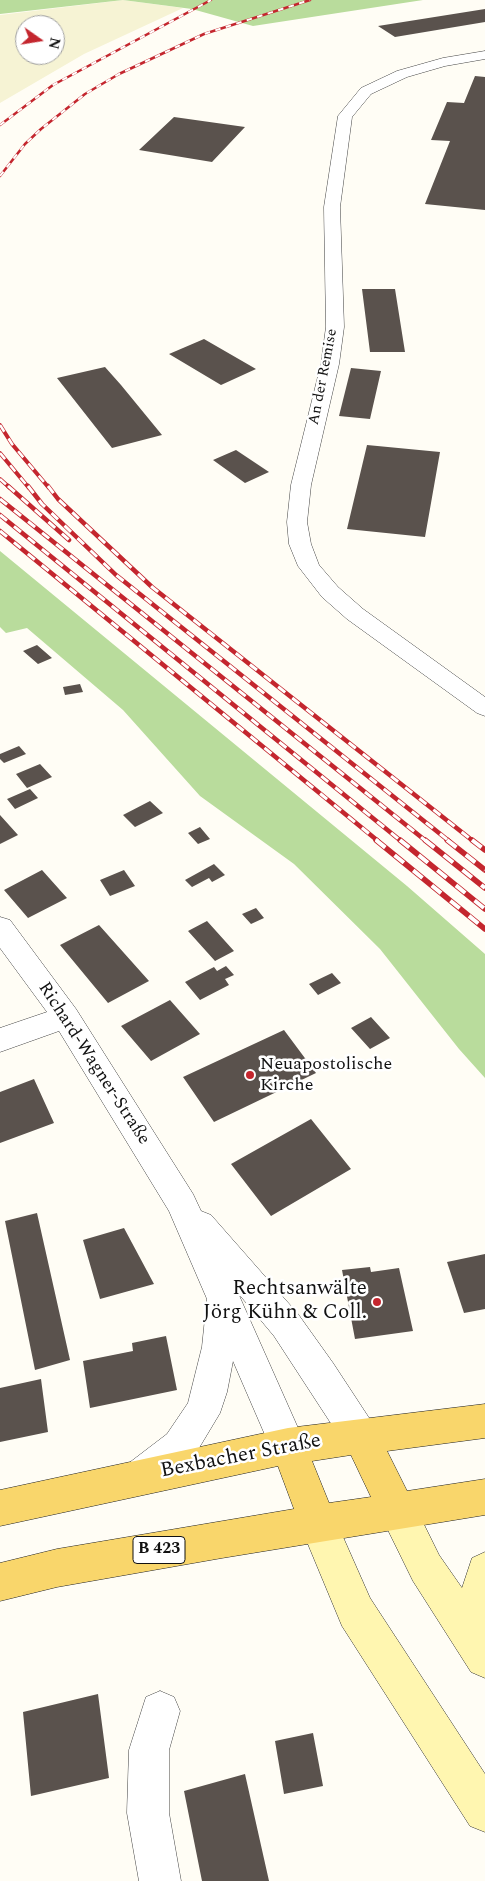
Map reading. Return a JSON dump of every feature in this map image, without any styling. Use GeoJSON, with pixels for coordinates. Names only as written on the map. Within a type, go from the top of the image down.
{"type":"FeatureCollection","features":[{"type":"Feature","properties":{"kind":"main road","name":"Bexbacher Straße"},"geometry":{"type":"LineString","coordinates":[[0,1508],[288,1446],[485,1421]]}},
{"type":"Feature","properties":{"kind":"main road"},"geometry":{"type":"LineString","coordinates":[[360,1436],[426,1568],[485,1658]]}},
{"type":"Feature","properties":{"kind":"main road"},"geometry":{"type":"LineString","coordinates":[[288,1446],[356,1612],[485,1811]]}},
{"type":"Feature","properties":{"kind":"main road","name":"B 423"},"geometry":{"type":"LineString","coordinates":[[0,1582],[58,1568],[222,1539],[485,1497]]}},
{"type":"Feature","properties":{"kind":"main road"},"geometry":{"type":"LineString","coordinates":[[485,1571],[479,1594],[485,1622]]}},
{"type":"Feature","properties":{"kind":"street","name":"An der Remise"},"geometry":{"type":"LineString","coordinates":[[485,55],[443,62],[402,74],[366,91],[345,116],[332,207],[335,327],[330,364],[301,485],[297,522],[300,544],[309,566],[330,592],[355,614],[485,708]]}},
{"type":"Feature","properties":{"kind":"street","name":"Richard-Wagner-Straße"},"geometry":{"type":"LineString","coordinates":[[0,926],[66,1017],[182,1204],[288,1446]]}},
{"type":"Feature","properties":{"kind":"street"},"geometry":{"type":"LineString","coordinates":[[0,1040],[66,1017]]}},
{"type":"Feature","properties":{"kind":"street","name":"Richard-Wagner-Straße"},"geometry":{"type":"LineString","coordinates":[[182,1204],[286,1324],[321,1374],[360,1436]]}},
{"type":"Feature","properties":{"kind":"street","name":"Richard-Wagner-Straße"},"geometry":{"type":"LineString","coordinates":[[142,1476],[180,1446],[202,1413],[210,1392],[219,1347],[222,1298]]}},
{"type":"Feature","properties":{"kind":"street"},"geometry":{"type":"LineString","coordinates":[[160,1711],[149,1750],[148,1814],[160,1881]]}},
{"type":"Feature","properties":{"kind":"shaded area"},"geometry":{"type":"Polygon","coordinates":[[[123,0],[183,8],[84,54],[0,103],[0,15],[123,0]]]}},
{"type":"Feature","properties":{"kind":"green space"},"geometry":{"type":"Polygon","coordinates":[[[0,0],[123,0],[0,14],[0,0]]]}},
{"type":"Feature","properties":{"kind":"green space"},"geometry":{"type":"Polygon","coordinates":[[[123,0],[423,0],[253,26],[192,9],[123,0]]]}},
{"type":"Feature","properties":{"kind":"green space"},"geometry":{"type":"Polygon","coordinates":[[[0,551],[407,886],[485,954],[485,1078],[459,1049],[380,949],[294,864],[200,796],[123,710],[27,628],[6,633],[0,627],[0,551]]]}},
{"type":"Feature","properties":{"kind":"building"},"geometry":{"type":"Polygon","coordinates":[[[485,9],[485,22],[395,37],[378,26],[485,9]]]}},
{"type":"Feature","properties":{"kind":"building"},"geometry":{"type":"Polygon","coordinates":[[[475,76],[485,77],[485,210],[425,204],[450,141],[431,140],[447,102],[464,103],[475,76]]]}},
{"type":"Feature","properties":{"kind":"building"},"geometry":{"type":"Polygon","coordinates":[[[174,117],[245,127],[212,162],[139,150],[174,117]]]}},
{"type":"Feature","properties":{"kind":"building"},"geometry":{"type":"Polygon","coordinates":[[[362,289],[395,289],[405,352],[370,352],[362,289]]]}},
{"type":"Feature","properties":{"kind":"building"},"geometry":{"type":"Polygon","coordinates":[[[204,339],[256,369],[221,385],[169,354],[204,339]]]}},
{"type":"Feature","properties":{"kind":"building"},"geometry":{"type":"Polygon","coordinates":[[[105,367],[162,435],[112,448],[57,378],[105,367]]]}},
{"type":"Feature","properties":{"kind":"building"},"geometry":{"type":"Polygon","coordinates":[[[351,368],[381,371],[370,419],[339,416],[351,368]]]}},
{"type":"Feature","properties":{"kind":"building"},"geometry":{"type":"Polygon","coordinates":[[[367,445],[440,452],[425,537],[347,529],[367,445]]]}},
{"type":"Feature","properties":{"kind":"building"},"geometry":{"type":"Polygon","coordinates":[[[236,450],[269,472],[245,483],[213,460],[236,450]]]}},
{"type":"Feature","properties":{"kind":"building"},"geometry":{"type":"Polygon","coordinates":[[[37,645],[52,658],[38,664],[23,651],[37,645]]]}},
{"type":"Feature","properties":{"kind":"building"},"geometry":{"type":"Polygon","coordinates":[[[80,684],[83,692],[65,695],[63,687],[80,684]]]}},
{"type":"Feature","properties":{"kind":"building"},"geometry":{"type":"Polygon","coordinates":[[[19,746],[26,754],[4,763],[0,759],[0,754],[19,746]]]}},
{"type":"Feature","properties":{"kind":"building"},"geometry":{"type":"Polygon","coordinates":[[[40,764],[52,777],[27,788],[16,774],[40,764]]]}},
{"type":"Feature","properties":{"kind":"building"},"geometry":{"type":"Polygon","coordinates":[[[30,789],[38,798],[15,809],[7,799],[30,789]]]}},
{"type":"Feature","properties":{"kind":"building"},"geometry":{"type":"Polygon","coordinates":[[[150,801],[163,813],[135,827],[123,815],[150,801]]]}},
{"type":"Feature","properties":{"kind":"building"},"geometry":{"type":"Polygon","coordinates":[[[0,815],[18,835],[0,844],[0,815]]]}},
{"type":"Feature","properties":{"kind":"building"},"geometry":{"type":"Polygon","coordinates":[[[200,827],[210,839],[198,844],[188,833],[200,827]]]}},
{"type":"Feature","properties":{"kind":"building"},"geometry":{"type":"Polygon","coordinates":[[[214,864],[225,875],[212,882],[209,878],[192,887],[185,880],[214,864]]]}},
{"type":"Feature","properties":{"kind":"building"},"geometry":{"type":"Polygon","coordinates":[[[42,870],[67,898],[28,918],[4,890],[42,870]]]}},
{"type":"Feature","properties":{"kind":"building"},"geometry":{"type":"Polygon","coordinates":[[[124,870],[135,886],[110,896],[100,880],[124,870]]]}},
{"type":"Feature","properties":{"kind":"building"},"geometry":{"type":"Polygon","coordinates":[[[256,908],[264,918],[251,924],[242,914],[256,908]]]}},
{"type":"Feature","properties":{"kind":"building"},"geometry":{"type":"Polygon","coordinates":[[[207,921],[234,951],[215,961],[188,931],[207,921]]]}},
{"type":"Feature","properties":{"kind":"building"},"geometry":{"type":"Polygon","coordinates":[[[99,925],[149,981],[108,1003],[60,945],[99,925]]]}},
{"type":"Feature","properties":{"kind":"building"},"geometry":{"type":"Polygon","coordinates":[[[226,966],[234,975],[225,979],[229,985],[200,1000],[185,982],[214,967],[217,971],[226,966]]]}},
{"type":"Feature","properties":{"kind":"building"},"geometry":{"type":"Polygon","coordinates":[[[332,973],[341,983],[318,995],[309,984],[332,973]]]}},
{"type":"Feature","properties":{"kind":"building"},"geometry":{"type":"Polygon","coordinates":[[[170,1000],[200,1034],[151,1061],[121,1026],[170,1000]]]}},
{"type":"Feature","properties":{"kind":"building"},"geometry":{"type":"Polygon","coordinates":[[[371,1017],[390,1038],[370,1049],[351,1028],[371,1017]]]}},
{"type":"Feature","properties":{"kind":"building","name":"Neuapostolische Kirche"},"geometry":{"type":"Polygon","coordinates":[[[284,1030],[316,1073],[214,1122],[183,1077],[284,1030]]]}},
{"type":"Feature","properties":{"kind":"building"},"geometry":{"type":"Polygon","coordinates":[[[34,1079],[54,1123],[0,1143],[0,1092],[34,1079]]]}},
{"type":"Feature","properties":{"kind":"building"},"geometry":{"type":"Polygon","coordinates":[[[311,1119],[351,1169],[271,1216],[231,1164],[311,1119]]]}},
{"type":"Feature","properties":{"kind":"building"},"geometry":{"type":"Polygon","coordinates":[[[37,1213],[70,1360],[35,1370],[5,1221],[37,1213]]]}},
{"type":"Feature","properties":{"kind":"building"},"geometry":{"type":"Polygon","coordinates":[[[124,1228],[154,1284],[100,1299],[83,1240],[124,1228]]]}},
{"type":"Feature","properties":{"kind":"building"},"geometry":{"type":"Polygon","coordinates":[[[485,1254],[485,1309],[464,1313],[447,1262],[485,1254]]]}},
{"type":"Feature","properties":{"kind":"building","name":"Rechtsanwälte Jörg Kühn & Coll."},"geometry":{"type":"Polygon","coordinates":[[[370,1267],[371,1272],[399,1268],[413,1331],[355,1339],[342,1270],[370,1267]]]}},
{"type":"Feature","properties":{"kind":"building"},"geometry":{"type":"Polygon","coordinates":[[[166,1336],[177,1390],[90,1408],[83,1361],[133,1351],[132,1343],[166,1336]]]}},
{"type":"Feature","properties":{"kind":"building"},"geometry":{"type":"Polygon","coordinates":[[[41,1379],[48,1432],[0,1442],[0,1388],[41,1379]]]}},
{"type":"Feature","properties":{"kind":"building"},"geometry":{"type":"Polygon","coordinates":[[[98,1694],[109,1778],[31,1796],[23,1712],[98,1694]]]}},
{"type":"Feature","properties":{"kind":"building"},"geometry":{"type":"Polygon","coordinates":[[[313,1733],[323,1786],[284,1794],[275,1741],[313,1733]]]}},
{"type":"Feature","properties":{"kind":"building"},"geometry":{"type":"Polygon","coordinates":[[[245,1774],[269,1881],[202,1881],[184,1791],[245,1774]]]}},
{"type":"Feature","properties":{"kind":"railway"},"geometry":{"type":"LineString","coordinates":[[0,125],[53,85],[211,0]]}},
{"type":"Feature","properties":{"kind":"railway"},"geometry":{"type":"LineString","coordinates":[[0,176],[25,144],[41,129],[85,94],[119,74],[204,34],[310,0]]}},
{"type":"Feature","properties":{"kind":"railway"},"geometry":{"type":"LineString","coordinates":[[0,425],[12,444],[49,488]]}},
{"type":"Feature","properties":{"kind":"railway"},"geometry":{"type":"LineString","coordinates":[[0,453],[29,488]]}},
{"type":"Feature","properties":{"kind":"railway"},"geometry":{"type":"LineString","coordinates":[[0,479],[10,488]]}},
{"type":"Feature","properties":{"kind":"railway"},"geometry":{"type":"LineString","coordinates":[[8,486],[69,540]]}},
{"type":"Feature","properties":{"kind":"railway"},"geometry":{"type":"LineString","coordinates":[[28,486],[42,504],[116,575],[449,841]]}},
{"type":"Feature","properties":{"kind":"railway"},"geometry":{"type":"LineString","coordinates":[[48,486],[58,499],[152,587],[473,841]]}},
{"type":"Feature","properties":{"kind":"railway"},"geometry":{"type":"LineString","coordinates":[[0,499],[426,841]]}},
{"type":"Feature","properties":{"kind":"railway"},"geometry":{"type":"LineString","coordinates":[[0,515],[401,841]]}},
{"type":"Feature","properties":{"kind":"railway"},"geometry":{"type":"LineString","coordinates":[[0,531],[378,841]]}},
{"type":"Feature","properties":{"kind":"railway"},"geometry":{"type":"LineString","coordinates":[[376,840],[485,929]]}},
{"type":"Feature","properties":{"kind":"railway"},"geometry":{"type":"LineString","coordinates":[[400,840],[485,909]]}},
{"type":"Feature","properties":{"kind":"railway"},"geometry":{"type":"LineString","coordinates":[[425,840],[485,888]]}},
{"type":"Feature","properties":{"kind":"railway"},"geometry":{"type":"LineString","coordinates":[[447,840],[485,870]]}},
{"type":"Feature","properties":{"kind":"railway"},"geometry":{"type":"LineString","coordinates":[[472,840],[485,850]]}},
{"type":"Feature","properties":{"kind":"place","name":"Neuapostolische Kirche"},"geometry":{"type":"Point","coordinates":[250,1075]}},
{"type":"Feature","properties":{"kind":"place","name":"Rechtsanwälte Jörg Kühn & Coll."},"geometry":{"type":"Point","coordinates":[377,1302]}}]}
